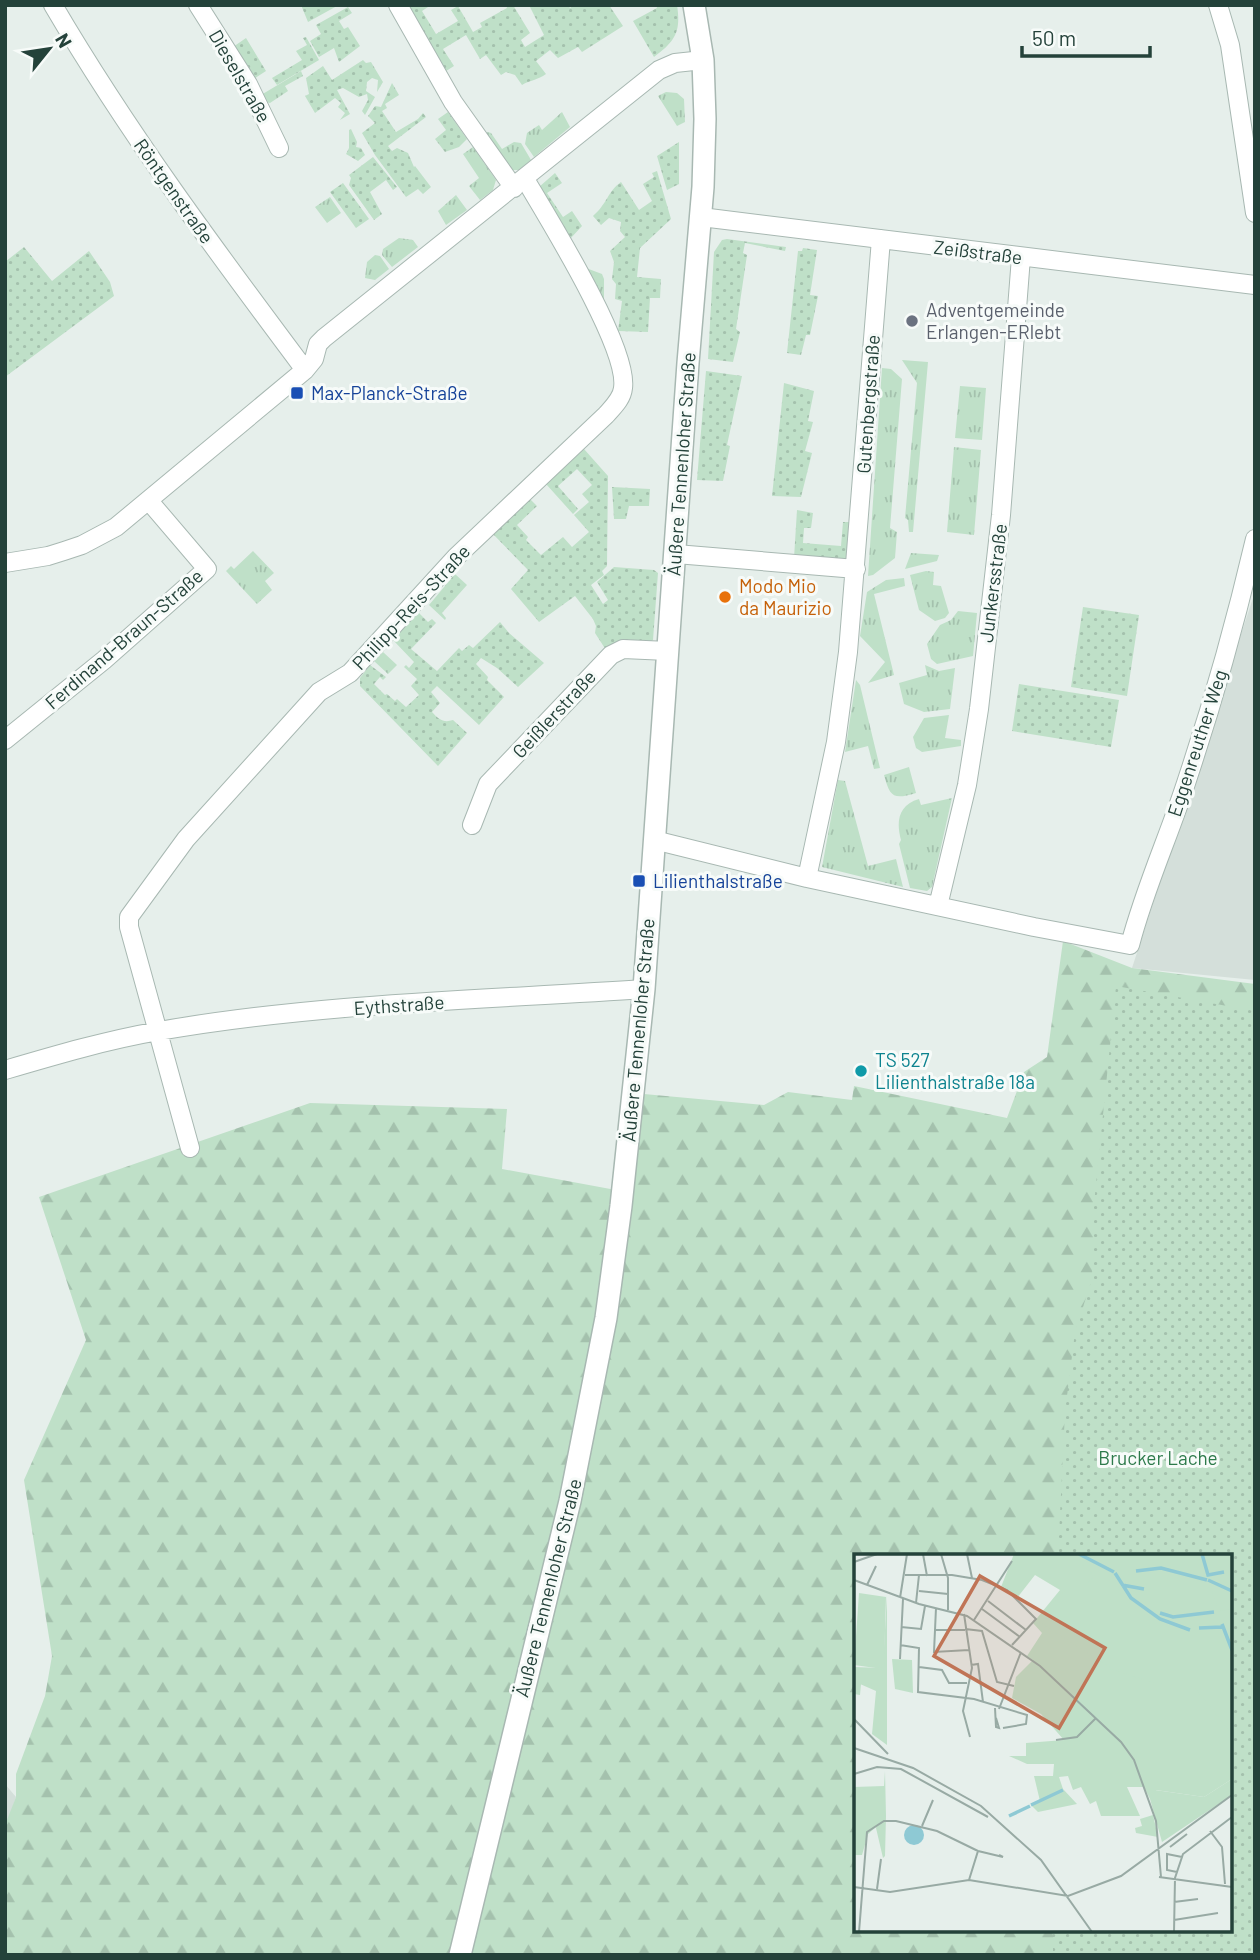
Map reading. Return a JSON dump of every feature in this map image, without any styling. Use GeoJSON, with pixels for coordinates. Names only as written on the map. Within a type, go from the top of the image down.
{"type":"FeatureCollection","features":[{"type":"Feature","properties":{"kind":"street","name":"Röntgenstraße"},"geometry":{"type":"LineString","coordinates":[[53,5],[152,161],[305,370]]}},
{"type":"Feature","properties":{"kind":"street","name":"Dieselstraße"},"geometry":{"type":"LineString","coordinates":[[198,5],[248,84],[279,148]]}},
{"type":"Feature","properties":{"kind":"street","name":"Philipp-Reis-Straße"},"geometry":{"type":"LineString","coordinates":[[156,1031],[129,927],[135,908],[186,839],[319,692],[350,673],[456,557],[606,415],[621,396],[623,388],[622,370],[605,323],[519,183],[453,102],[398,5]]}},
{"type":"Feature","properties":{"kind":"street","name":"Äußere Tennenloher Straße"},"geometry":{"type":"LineString","coordinates":[[460,1955],[570,1501],[601,1344],[621,1206],[644,989],[688,363],[701,217],[705,119],[703,61],[694,5]]}},
{"type":"Feature","properties":{"kind":"street"},"geometry":{"type":"LineString","coordinates":[[1218,5],[1230,45],[1255,213]]}},
{"type":"Feature","properties":{"kind":"street"},"geometry":{"type":"LineString","coordinates":[[5,563],[48,556],[82,545],[116,527],[305,370],[314,359],[318,344],[324,338],[659,71],[675,63],[703,61]]}},
{"type":"Feature","properties":{"kind":"street","name":"Zeißstraße"},"geometry":{"type":"LineString","coordinates":[[701,217],[1255,285]]}},
{"type":"Feature","properties":{"kind":"street","name":"Gutenbergstraße"},"geometry":{"type":"LineString","coordinates":[[807,878],[836,742],[848,652],[881,239]]}},
{"type":"Feature","properties":{"kind":"street","name":"Junkersstraße"},"geometry":{"type":"LineString","coordinates":[[938,906],[967,785],[979,709],[1000,515],[1021,257]]}},
{"type":"Feature","properties":{"kind":"street","name":"Ferdinand-Braun-Straße"},"geometry":{"type":"LineString","coordinates":[[5,740],[104,660],[207,569],[149,501]]}},
{"type":"Feature","properties":{"kind":"street","name":"Eggenreuther Weg"},"geometry":{"type":"LineString","coordinates":[[938,906],[1130,945],[1222,669],[1255,539]]}},
{"type":"Feature","properties":{"kind":"street"},"geometry":{"type":"LineString","coordinates":[[676,554],[856,569]]}},
{"type":"Feature","properties":{"kind":"street","name":"Geißlerstraße"},"geometry":{"type":"LineString","coordinates":[[472,825],[488,784],[605,660],[623,649],[668,651]]}},
{"type":"Feature","properties":{"kind":"street"},"geometry":{"type":"LineString","coordinates":[[654,840],[807,878],[938,906]]}},
{"type":"Feature","properties":{"kind":"street","name":"Eythstraße"},"geometry":{"type":"LineString","coordinates":[[5,1070],[92,1045],[156,1031],[276,1015],[644,989]]}},
{"type":"Feature","properties":{"kind":"street"},"geometry":{"type":"LineString","coordinates":[[156,1031],[190,1148]]}},
{"type":"Feature","properties":{"kind":"shaded area"},"geometry":{"type":"Polygon","coordinates":[[[1255,592],[1255,980],[1132,968],[1247,616],[1255,592]]]}},
{"type":"Feature","properties":{"kind":"shaded area"},"geometry":{"type":"Polygon","coordinates":[[[5,1784],[16,1797],[5,1830],[5,1784]]]}},
{"type":"Feature","properties":{"kind":"green space"},"geometry":{"type":"Polygon","coordinates":[[[301,5],[337,5],[337,6],[308,22],[301,5]]]}},
{"type":"Feature","properties":{"kind":"green space"},"geometry":{"type":"Polygon","coordinates":[[[411,5],[431,5],[422,11],[436,34],[458,21],[451,10],[458,6],[473,32],[482,27],[480,23],[507,8],[506,5],[513,5],[530,33],[521,40],[525,47],[544,35],[529,5],[568,5],[570,8],[574,5],[609,5],[623,26],[582,52],[578,47],[558,58],[550,50],[536,61],[546,74],[522,85],[515,75],[506,72],[501,75],[486,55],[480,59],[466,35],[443,49],[454,66],[443,73],[410,14],[411,5]]]}},
{"type":"Feature","properties":{"kind":"green space"},"geometry":{"type":"Polygon","coordinates":[[[656,5],[677,5],[678,22],[672,40],[654,57],[633,21],[657,8],[656,5]]]}},
{"type":"Feature","properties":{"kind":"green space"},"geometry":{"type":"Polygon","coordinates":[[[348,7],[352,13],[339,21],[344,29],[348,27],[360,46],[339,62],[334,48],[319,57],[310,41],[321,34],[316,25],[348,7]]]}},
{"type":"Feature","properties":{"kind":"green space"},"geometry":{"type":"Polygon","coordinates":[[[306,37],[319,60],[277,85],[272,78],[302,60],[296,51],[307,45],[303,38],[306,37]]]}},
{"type":"Feature","properties":{"kind":"green space"},"geometry":{"type":"Polygon","coordinates":[[[246,38],[266,71],[252,80],[233,47],[246,38]]]}},
{"type":"Feature","properties":{"kind":"green space"},"geometry":{"type":"Polygon","coordinates":[[[363,60],[366,63],[371,62],[383,82],[377,92],[378,80],[372,78],[367,82],[366,91],[375,97],[365,115],[362,111],[368,100],[367,94],[359,97],[343,88],[337,90],[350,114],[340,120],[345,113],[338,107],[341,103],[335,98],[315,113],[305,96],[309,94],[306,78],[323,66],[332,80],[363,60]]]}},
{"type":"Feature","properties":{"kind":"green space"},"geometry":{"type":"Polygon","coordinates":[[[301,71],[303,76],[285,86],[288,91],[270,103],[265,102],[261,95],[301,71]]]}},
{"type":"Feature","properties":{"kind":"green space"},"geometry":{"type":"Polygon","coordinates":[[[392,83],[399,95],[385,104],[387,108],[382,111],[396,132],[423,113],[426,117],[388,146],[392,151],[397,148],[408,153],[414,167],[431,187],[423,194],[418,189],[406,197],[362,133],[375,123],[368,116],[375,106],[381,107],[392,83]]]}},
{"type":"Feature","properties":{"kind":"green space"},"geometry":{"type":"Polygon","coordinates":[[[666,92],[677,93],[684,99],[685,122],[677,126],[658,96],[666,92]]]}},
{"type":"Feature","properties":{"kind":"green space"},"geometry":{"type":"Polygon","coordinates":[[[448,112],[467,139],[459,147],[445,152],[435,139],[446,130],[438,119],[448,112]]]}},
{"type":"Feature","properties":{"kind":"green space"},"geometry":{"type":"Polygon","coordinates":[[[562,112],[570,127],[534,157],[525,144],[527,133],[539,125],[542,130],[562,112]]]}},
{"type":"Feature","properties":{"kind":"green space"},"geometry":{"type":"Polygon","coordinates":[[[351,129],[357,142],[356,147],[361,148],[365,155],[358,161],[346,154],[351,129]]]}},
{"type":"Feature","properties":{"kind":"green space"},"geometry":{"type":"Polygon","coordinates":[[[488,132],[502,149],[514,142],[521,143],[531,160],[519,170],[511,170],[484,135],[488,132]]]}},
{"type":"Feature","properties":{"kind":"green space"},"geometry":{"type":"Polygon","coordinates":[[[679,142],[679,184],[667,190],[657,156],[679,142]]]}},
{"type":"Feature","properties":{"kind":"green space"},"geometry":{"type":"Polygon","coordinates":[[[473,147],[496,180],[493,190],[480,200],[469,186],[479,178],[463,154],[473,147]]]}},
{"type":"Feature","properties":{"kind":"green space"},"geometry":{"type":"Polygon","coordinates":[[[373,157],[397,187],[393,190],[386,180],[370,192],[382,214],[374,220],[349,185],[349,175],[373,157]]]}},
{"type":"Feature","properties":{"kind":"green space"},"geometry":{"type":"Polygon","coordinates":[[[657,171],[671,219],[640,248],[637,277],[661,279],[660,298],[650,298],[648,332],[618,331],[622,301],[615,299],[616,284],[612,279],[614,262],[610,251],[625,237],[620,231],[621,222],[609,218],[601,225],[593,216],[621,182],[639,210],[652,201],[643,184],[654,177],[652,173],[657,171]]]}},
{"type":"Feature","properties":{"kind":"green space"},"geometry":{"type":"Polygon","coordinates":[[[555,173],[562,183],[547,193],[563,217],[572,211],[582,226],[570,239],[539,187],[555,173]]]}},
{"type":"Feature","properties":{"kind":"green space"},"geometry":{"type":"Polygon","coordinates":[[[343,183],[369,219],[356,228],[330,192],[343,183]]]}},
{"type":"Feature","properties":{"kind":"green space"},"geometry":{"type":"Polygon","coordinates":[[[456,195],[467,210],[446,225],[438,211],[456,195]]]}},
{"type":"Feature","properties":{"kind":"green space"},"geometry":{"type":"Polygon","coordinates":[[[330,197],[341,213],[327,223],[315,207],[330,197]]]}},
{"type":"Feature","properties":{"kind":"green space"},"geometry":{"type":"Polygon","coordinates":[[[399,238],[413,240],[418,247],[392,267],[382,255],[383,249],[399,238]]]}},
{"type":"Feature","properties":{"kind":"green space"},"geometry":{"type":"Polygon","coordinates":[[[722,240],[786,247],[785,251],[745,243],[743,253],[747,255],[736,329],[740,332],[733,362],[708,359],[714,252],[722,240]]]}},
{"type":"Feature","properties":{"kind":"green space"},"geometry":{"type":"Polygon","coordinates":[[[24,247],[52,281],[89,251],[110,282],[114,296],[5,377],[5,262],[24,247]]]}},
{"type":"Feature","properties":{"kind":"green space"},"geometry":{"type":"Polygon","coordinates":[[[803,248],[817,250],[810,295],[818,296],[810,335],[806,335],[801,355],[787,353],[798,251],[803,248]]]}},
{"type":"Feature","properties":{"kind":"green space"},"geometry":{"type":"Polygon","coordinates":[[[375,255],[380,256],[389,269],[375,280],[365,278],[367,262],[375,255]]]}},
{"type":"Feature","properties":{"kind":"green space"},"geometry":{"type":"Polygon","coordinates":[[[586,268],[602,274],[604,302],[586,268]]]}},
{"type":"Feature","properties":{"kind":"green space"},"geometry":{"type":"Polygon","coordinates":[[[902,360],[928,362],[913,532],[909,532],[908,520],[905,518],[917,383],[902,360]]]}},
{"type":"Feature","properties":{"kind":"green space"},"geometry":{"type":"Polygon","coordinates":[[[882,368],[891,369],[902,379],[890,528],[897,532],[895,558],[868,576],[882,368]]]}},
{"type":"Feature","properties":{"kind":"green space"},"geometry":{"type":"Polygon","coordinates":[[[706,371],[742,376],[727,445],[730,446],[723,481],[697,480],[706,371]]]}},
{"type":"Feature","properties":{"kind":"green space"},"geometry":{"type":"Polygon","coordinates":[[[784,383],[814,391],[808,421],[813,422],[805,451],[812,453],[801,497],[772,496],[784,383]]]}},
{"type":"Feature","properties":{"kind":"green space"},"geometry":{"type":"Polygon","coordinates":[[[960,386],[986,388],[982,440],[955,438],[960,386]]]}},
{"type":"Feature","properties":{"kind":"green space"},"geometry":{"type":"Polygon","coordinates":[[[954,447],[981,450],[974,535],[947,532],[954,447]]]}},
{"type":"Feature","properties":{"kind":"green space"},"geometry":{"type":"Polygon","coordinates":[[[584,449],[608,476],[607,566],[602,571],[604,575],[591,585],[603,604],[608,600],[597,582],[614,567],[654,570],[658,573],[653,640],[649,643],[606,650],[595,633],[593,619],[575,596],[539,622],[511,589],[528,570],[493,534],[530,499],[537,506],[517,525],[528,537],[526,540],[541,555],[563,537],[572,547],[589,532],[574,515],[589,502],[582,494],[592,485],[577,469],[558,486],[578,509],[573,514],[546,484],[584,449]]]}},
{"type":"Feature","properties":{"kind":"green space"},"geometry":{"type":"Polygon","coordinates":[[[612,487],[650,489],[649,506],[629,506],[626,519],[614,519],[612,487]]]}},
{"type":"Feature","properties":{"kind":"green space"},"geometry":{"type":"Polygon","coordinates":[[[797,510],[813,513],[811,528],[804,528],[803,543],[841,546],[843,522],[852,522],[850,557],[845,562],[794,558],[797,510]]]}},
{"type":"Feature","properties":{"kind":"green space"},"geometry":{"type":"Polygon","coordinates":[[[253,551],[274,573],[265,581],[272,590],[257,604],[226,571],[231,566],[234,569],[253,551]]]}},
{"type":"Feature","properties":{"kind":"green space"},"geometry":{"type":"Polygon","coordinates":[[[911,553],[939,555],[937,561],[905,569],[911,553]]]}},
{"type":"Feature","properties":{"kind":"green space"},"geometry":{"type":"Polygon","coordinates":[[[934,572],[933,585],[941,586],[949,613],[945,618],[935,621],[919,610],[910,575],[934,572]]]}},
{"type":"Feature","properties":{"kind":"green space"},"geometry":{"type":"Polygon","coordinates":[[[455,574],[467,585],[442,613],[445,620],[429,605],[455,574]]]}},
{"type":"Feature","properties":{"kind":"green space"},"geometry":{"type":"Polygon","coordinates":[[[904,578],[905,586],[874,594],[894,675],[868,683],[885,662],[860,636],[867,592],[886,580],[904,578]]]}},
{"type":"Feature","properties":{"kind":"green space"},"geometry":{"type":"Polygon","coordinates":[[[1083,607],[1139,615],[1127,696],[1071,687],[1083,607]]]}},
{"type":"Feature","properties":{"kind":"green space"},"geometry":{"type":"Polygon","coordinates":[[[958,611],[977,613],[973,656],[937,664],[931,659],[927,644],[940,625],[951,620],[958,611]]]}},
{"type":"Feature","properties":{"kind":"green space"},"geometry":{"type":"Polygon","coordinates":[[[418,612],[428,622],[432,619],[436,623],[411,649],[437,671],[459,648],[462,651],[469,645],[473,648],[500,622],[544,663],[518,687],[481,658],[476,664],[504,697],[479,725],[437,686],[431,692],[440,703],[432,712],[442,720],[453,720],[467,733],[438,766],[360,686],[360,678],[370,665],[386,677],[383,680],[380,677],[374,684],[385,695],[395,701],[397,699],[406,707],[419,695],[411,686],[417,679],[404,667],[406,665],[409,668],[414,662],[393,640],[418,612]]]}},
{"type":"Feature","properties":{"kind":"green space"},"geometry":{"type":"Polygon","coordinates":[[[383,652],[397,665],[388,674],[374,661],[383,652]]]}},
{"type":"Feature","properties":{"kind":"green space"},"geometry":{"type":"Polygon","coordinates":[[[925,665],[939,671],[955,668],[950,709],[924,712],[904,704],[899,683],[927,675],[925,665]]]}},
{"type":"Feature","properties":{"kind":"green space"},"geometry":{"type":"Polygon","coordinates":[[[856,680],[860,685],[880,768],[874,769],[868,746],[845,752],[856,680]]]}},
{"type":"Feature","properties":{"kind":"green space"},"geometry":{"type":"Polygon","coordinates":[[[1019,684],[1119,700],[1111,747],[1012,731],[1019,684]]]}},
{"type":"Feature","properties":{"kind":"green space"},"geometry":{"type":"Polygon","coordinates":[[[949,715],[945,738],[961,740],[961,746],[922,752],[916,748],[913,737],[924,718],[949,715]]]}},
{"type":"Feature","properties":{"kind":"green space"},"geometry":{"type":"Polygon","coordinates":[[[909,767],[916,793],[894,795],[888,788],[884,775],[909,767]]]}},
{"type":"Feature","properties":{"kind":"green space"},"geometry":{"type":"Polygon","coordinates":[[[838,780],[845,781],[868,866],[896,859],[903,887],[822,867],[838,780]]]}},
{"type":"Feature","properties":{"kind":"green space"},"geometry":{"type":"Polygon","coordinates":[[[952,798],[932,887],[927,891],[910,888],[899,844],[900,815],[907,805],[919,799],[921,805],[952,798]]]}},
{"type":"Feature","properties":{"kind":"green space"},"geometry":{"type":"Polygon","coordinates":[[[1063,941],[1132,968],[1255,984],[1255,1955],[5,1955],[5,1825],[16,1797],[16,1774],[45,1696],[52,1656],[24,1480],[86,1340],[39,1197],[310,1103],[507,1109],[502,1169],[632,1193],[644,1094],[764,1105],[788,1092],[852,1100],[854,1086],[1007,1118],[1024,1072],[1047,1057],[1063,941]]]}},
{"type":"Feature","properties":{"kind":"green space","name":"Brucker Lache"},"geometry":{"type":"Polygon","coordinates":[[[1116,986],[1255,1011],[1255,1955],[1053,1955],[1053,1932],[1232,1932],[1232,1554],[1058,1554],[1065,1412],[1075,1332],[1092,1279],[1094,1204],[1116,986]]]}},
{"type":"Feature","properties":{"kind":"place","name":"Adventgemeinde Erlangen-ERlebt"},"geometry":{"type":"Point","coordinates":[912,321]}},
{"type":"Feature","properties":{"kind":"place","name":"Max-Planck-Straße"},"geometry":{"type":"Point","coordinates":[297,393]}},
{"type":"Feature","properties":{"kind":"place","name":"Modo Mio da Maurizio"},"geometry":{"type":"Point","coordinates":[725,597]}},
{"type":"Feature","properties":{"kind":"place","name":"Lilienthalstraße"},"geometry":{"type":"Point","coordinates":[639,881]}},
{"type":"Feature","properties":{"kind":"place","name":"TS 527 Lilienthalstraße 18a"},"geometry":{"type":"Point","coordinates":[861,1071]}}]}
